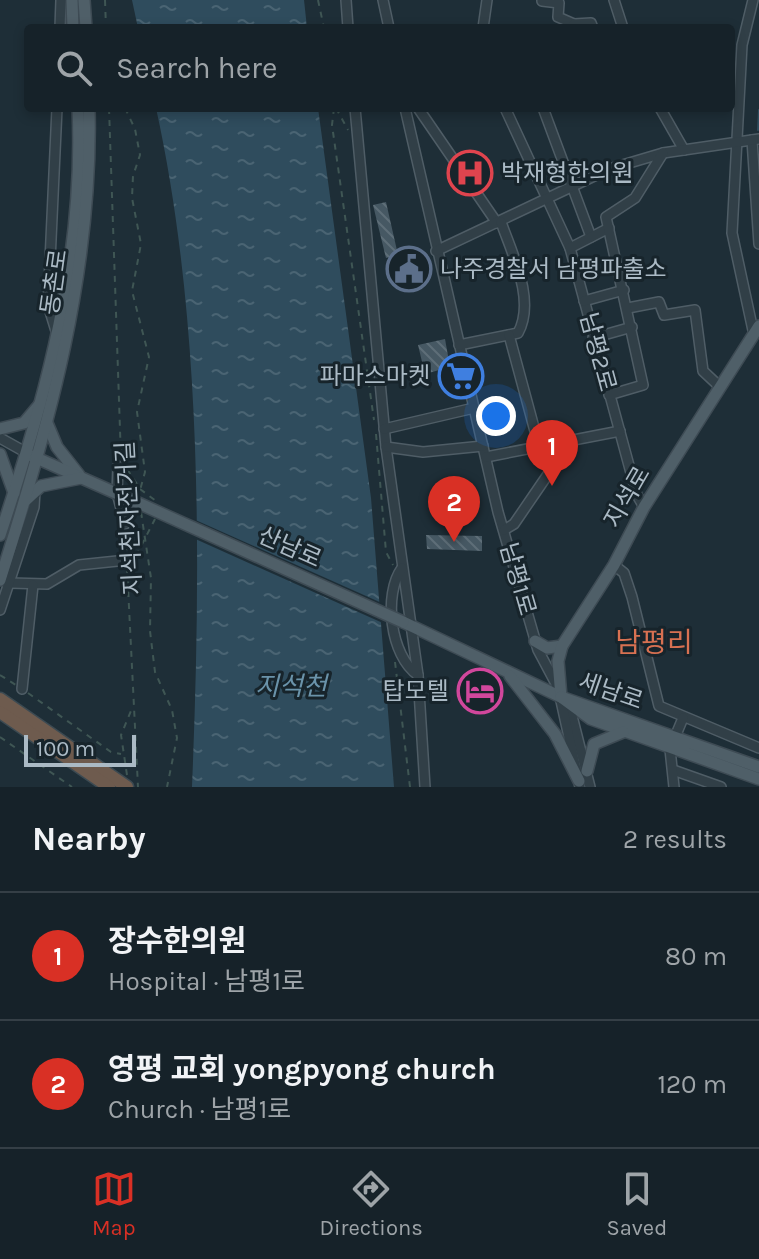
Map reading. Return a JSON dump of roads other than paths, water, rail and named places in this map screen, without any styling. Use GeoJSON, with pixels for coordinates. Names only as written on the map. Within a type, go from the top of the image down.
{"type":"FeatureCollection","features":[{"type":"Feature","properties":{"kind":"highway"},"geometry":{"type":"LineString","coordinates":[[0,699],[119,785]]}},
{"type":"Feature","properties":{"kind":"highway"},"geometry":{"type":"LineString","coordinates":[[0,712],[119,785]]}},
{"type":"Feature","properties":{"kind":"main road"},"geometry":{"type":"LineString","coordinates":[[72,0],[73,24]]}},
{"type":"Feature","properties":{"kind":"main road"},"geometry":{"type":"LineString","coordinates":[[84,0],[86,24]]}},
{"type":"Feature","properties":{"kind":"main road","name":"동촌로"},"geometry":{"type":"LineString","coordinates":[[31,455],[58,338],[74,215],[78,112]]}},
{"type":"Feature","properties":{"kind":"main road","name":"동촌로"},"geometry":{"type":"LineString","coordinates":[[31,455],[47,423],[80,270],[89,112]]}},
{"type":"Feature","properties":{"kind":"main road","name":"지석로"},"geometry":{"type":"LineString","coordinates":[[561,697],[558,661],[562,646],[614,565],[644,507],[756,330]]}},
{"type":"Feature","properties":{"kind":"main road"},"geometry":{"type":"LineString","coordinates":[[0,429],[24,423],[43,401]]}},
{"type":"Feature","properties":{"kind":"main road"},"geometry":{"type":"LineString","coordinates":[[22,504],[35,490],[82,478],[57,447],[47,423]]}},
{"type":"Feature","properties":{"kind":"main road"},"geometry":{"type":"LineString","coordinates":[[0,454],[14,493]]}},
{"type":"Feature","properties":{"kind":"main road"},"geometry":{"type":"LineString","coordinates":[[0,535],[31,455]]}},
{"type":"Feature","properties":{"kind":"main road"},"geometry":{"type":"LineString","coordinates":[[5,582],[31,455]]}},
{"type":"Feature","properties":{"kind":"main road","name":"산남로"},"geometry":{"type":"LineString","coordinates":[[31,455],[407,624],[561,697]]}},
{"type":"Feature","properties":{"kind":"main road"},"geometry":{"type":"LineString","coordinates":[[535,641],[547,648],[562,646]]}},
{"type":"Feature","properties":{"kind":"main road"},"geometry":{"type":"LineString","coordinates":[[507,673],[555,734],[579,784]]}},
{"type":"Feature","properties":{"kind":"main road","name":"세남로"},"geometry":{"type":"LineString","coordinates":[[561,697],[591,719],[624,732],[759,767]]}},
{"type":"Feature","properties":{"kind":"main road","name":"세남로"},"geometry":{"type":"LineString","coordinates":[[561,697],[759,779]]}},
{"type":"Feature","properties":{"kind":"main road"},"geometry":{"type":"LineString","coordinates":[[587,771],[594,744],[624,732]]}},
{"type":"Feature","properties":{"kind":"street"},"geometry":{"type":"LineString","coordinates":[[60,24],[61,0]]}},
{"type":"Feature","properties":{"kind":"street"},"geometry":{"type":"LineString","coordinates":[[346,0],[348,24]]}},
{"type":"Feature","properties":{"kind":"street"},"geometry":{"type":"LineString","coordinates":[[383,0],[388,24]]}},
{"type":"Feature","properties":{"kind":"street"},"geometry":{"type":"LineString","coordinates":[[484,24],[487,0]]}},
{"type":"Feature","properties":{"kind":"street"},"geometry":{"type":"LineString","coordinates":[[614,0],[622,24]]}},
{"type":"Feature","properties":{"kind":"street"},"geometry":{"type":"LineString","coordinates":[[753,0],[742,45],[732,233],[756,330]]}},
{"type":"Feature","properties":{"kind":"street"},"geometry":{"type":"LineString","coordinates":[[542,1],[559,3],[558,17],[570,24]]}},
{"type":"Feature","properties":{"kind":"street"},"geometry":{"type":"LineString","coordinates":[[57,112],[48,305],[58,338]]}},
{"type":"Feature","properties":{"kind":"street"},"geometry":{"type":"LineString","coordinates":[[355,112],[379,428],[386,447],[407,624],[418,675],[425,787]]}},
{"type":"Feature","properties":{"kind":"street","name":"남평1로"},"geometry":{"type":"LineString","coordinates":[[406,112],[436,251],[504,530],[535,641],[561,697]]}},
{"type":"Feature","properties":{"kind":"street"},"geometry":{"type":"LineString","coordinates":[[423,112],[499,223],[524,299],[518,333],[459,345]]}},
{"type":"Feature","properties":{"kind":"street","name":"남평2로"},"geometry":{"type":"LineString","coordinates":[[507,112],[570,248],[637,495],[644,507]]}},
{"type":"Feature","properties":{"kind":"street"},"geometry":{"type":"LineString","coordinates":[[544,112],[591,237]]}},
{"type":"Feature","properties":{"kind":"street"},"geometry":{"type":"LineString","coordinates":[[662,112],[684,150]]}},
{"type":"Feature","properties":{"kind":"street"},"geometry":{"type":"LineString","coordinates":[[436,251],[609,169],[663,153],[756,140],[759,244]]}},
{"type":"Feature","properties":{"kind":"street"},"geometry":{"type":"LineString","coordinates":[[609,395],[643,385],[607,213],[635,198],[663,153]]}},
{"type":"Feature","properties":{"kind":"street"},"geometry":{"type":"LineString","coordinates":[[570,248],[609,228]]}},
{"type":"Feature","properties":{"kind":"street"},"geometry":{"type":"LineString","coordinates":[[584,301],[624,290]]}},
{"type":"Feature","properties":{"kind":"street"},"geometry":{"type":"LineString","coordinates":[[746,298],[759,291]]}},
{"type":"Feature","properties":{"kind":"street"},"geometry":{"type":"LineString","coordinates":[[628,308],[659,302],[664,315],[695,310],[703,371],[719,386]]}},
{"type":"Feature","properties":{"kind":"street"},"geometry":{"type":"LineString","coordinates":[[593,338],[632,327]]}},
{"type":"Feature","properties":{"kind":"street"},"geometry":{"type":"LineString","coordinates":[[504,530],[514,524],[553,467],[539,446],[509,335]]}},
{"type":"Feature","properties":{"kind":"street"},"geometry":{"type":"LineString","coordinates":[[379,428],[474,408]]}},
{"type":"Feature","properties":{"kind":"street"},"geometry":{"type":"LineString","coordinates":[[386,447],[423,452],[484,452],[539,446],[620,431]]}},
{"type":"Feature","properties":{"kind":"street","name":"산남로"},"geometry":{"type":"LineString","coordinates":[[0,438],[31,455]]}},
{"type":"Feature","properties":{"kind":"street"},"geometry":{"type":"LineString","coordinates":[[120,464],[125,524]]}},
{"type":"Feature","properties":{"kind":"street"},"geometry":{"type":"LineString","coordinates":[[0,610],[5,582],[34,507],[35,490]]}},
{"type":"Feature","properties":{"kind":"street"},"geometry":{"type":"LineString","coordinates":[[5,582],[33,585],[53,582],[79,565],[127,560]]}},
{"type":"Feature","properties":{"kind":"street"},"geometry":{"type":"LineString","coordinates":[[614,565],[624,573],[632,597],[659,706],[759,748]]}},
{"type":"Feature","properties":{"kind":"street"},"geometry":{"type":"LineString","coordinates":[[400,570],[392,583],[391,600],[397,641],[403,661],[418,675]]}},
{"type":"Feature","properties":{"kind":"street"},"geometry":{"type":"LineString","coordinates":[[22,689],[33,585]]}},
{"type":"Feature","properties":{"kind":"street"},"geometry":{"type":"LineString","coordinates":[[561,697],[571,712],[590,787]]}},
{"type":"Feature","properties":{"kind":"street"},"geometry":{"type":"LineString","coordinates":[[561,697],[579,784]]}},
{"type":"Feature","properties":{"kind":"street"},"geometry":{"type":"LineString","coordinates":[[674,787],[672,743],[683,718]]}},
{"type":"Feature","properties":{"kind":"street"},"geometry":{"type":"LineString","coordinates":[[673,770],[721,787]]}},
{"type":"Feature","properties":{"kind":"water"},"geometry":{"type":"Polygon","coordinates":[[[132,0],[304,0],[307,24],[137,24],[132,0]]]}},
{"type":"Feature","properties":{"kind":"water","name":"지석천"},"geometry":{"type":"Polygon","coordinates":[[[157,112],[319,112],[371,498],[394,787],[192,787],[197,619],[195,446],[183,274],[157,112]]]}},
{"type":"Feature","properties":{"kind":"waterway"},"geometry":{"type":"LineString","coordinates":[[758,130],[759,110]]}},
{"type":"Feature","properties":{"kind":"place","name":"박재형한의원"},"geometry":{"type":"Point","coordinates":[470,173]}},
{"type":"Feature","properties":{"kind":"place","name":"나주경찰서 남평파출소"},"geometry":{"type":"Point","coordinates":[409,269]}},
{"type":"Feature","properties":{"kind":"place","name":"파마스마켓"},"geometry":{"type":"Point","coordinates":[461,376]}},
{"type":"Feature","properties":{"kind":"place","name":"장수한의원"},"geometry":{"type":"Point","coordinates":[552,486]}},
{"type":"Feature","properties":{"kind":"place","name":"영평 교회 yongpyong church"},"geometry":{"type":"Point","coordinates":[454,542]}},
{"type":"Feature","properties":{"kind":"place","name":"탑모텔"},"geometry":{"type":"Point","coordinates":[480,691]}},
{"type":"Feature","properties":{"kind":"district","name":"남평리"},"geometry":{"type":"Point","coordinates":[654,642]}}]}
